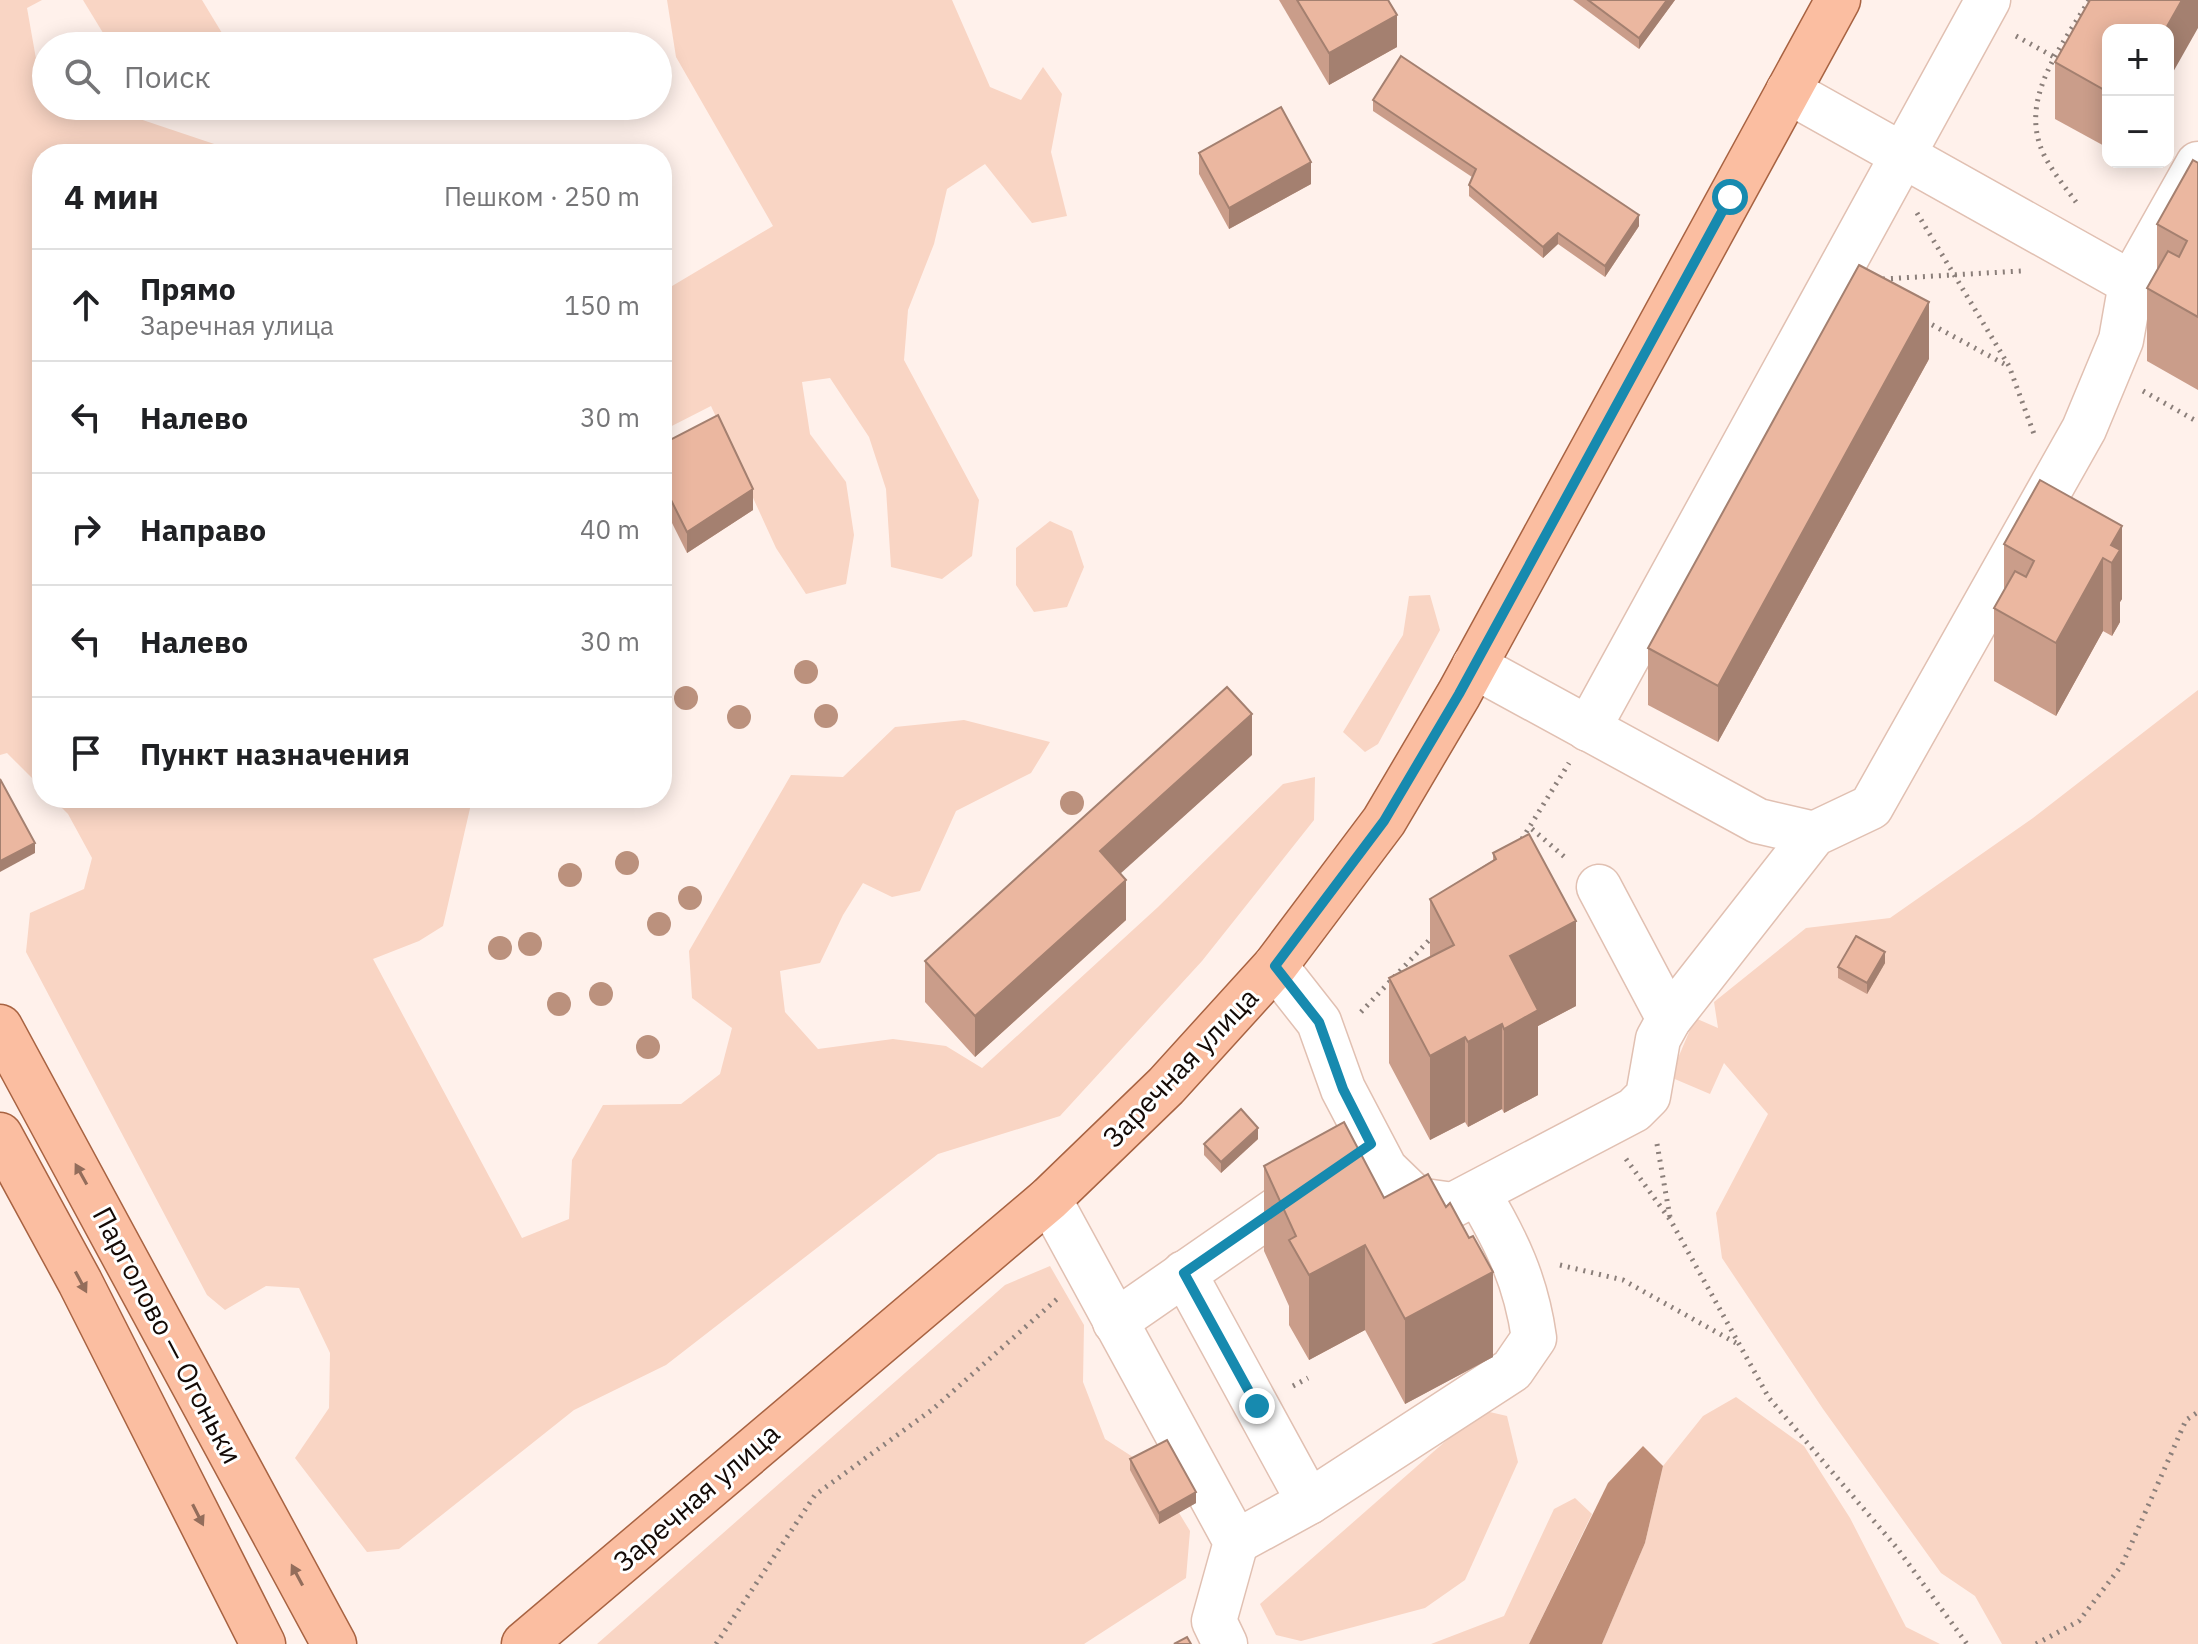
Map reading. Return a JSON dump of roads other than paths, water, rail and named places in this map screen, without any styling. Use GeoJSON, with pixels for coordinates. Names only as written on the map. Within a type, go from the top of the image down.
{"type":"FeatureCollection","features":[{"type":"Feature","properties":{"kind":"main road","name":"Заречная улица"},"geometry":{"type":"LineString","coordinates":[[524,1644],[1049,1199],[1166,1086],[1275,966],[1384,821],[1474,666],[1838,0]]}},
{"type":"Feature","properties":{"kind":"main road","name":"Парголово — Огоньки"},"geometry":{"type":"LineString","coordinates":[[0,1027],[334,1644]]}},
{"type":"Feature","properties":{"kind":"main road","name":"Парголово — Огоньки"},"geometry":{"type":"LineString","coordinates":[[0,1135],[80,1282],[263,1644]]}},
{"type":"Feature","properties":{"kind":"lane"},"geometry":{"type":"LineString","coordinates":[[1588,729],[1984,8]]}},
{"type":"Feature","properties":{"kind":"lane"},"geometry":{"type":"LineString","coordinates":[[1788,91],[2131,283]]}},
{"type":"Feature","properties":{"kind":"lane"},"geometry":{"type":"LineString","coordinates":[[1275,966],[1319,1022],[1343,1089],[1385,1169],[1417,1200],[1453,1205],[1634,1110],[1648,1096],[1658,1039],[1669,1019],[1814,834],[1871,807],[2084,429],[2121,340],[2131,283],[2194,180]]}},
{"type":"Feature","properties":{"kind":"lane"},"geometry":{"type":"LineString","coordinates":[[1474,666],[1758,821],[1814,834]]}},
{"type":"Feature","properties":{"kind":"lane"},"geometry":{"type":"LineString","coordinates":[[1599,887],[1669,1019]]}},
{"type":"Feature","properties":{"kind":"lane"},"geometry":{"type":"LineString","coordinates":[[1115,1322],[1371,1144]]}},
{"type":"Feature","properties":{"kind":"lane"},"geometry":{"type":"LineString","coordinates":[[1236,1542],[1309,1502],[1512,1370],[1534,1338],[1529,1304],[1513,1253],[1478,1193]]}},
{"type":"Feature","properties":{"kind":"lane"},"geometry":{"type":"LineString","coordinates":[[1049,1199],[1236,1542],[1214,1621],[1225,1644]]}},
{"type":"Feature","properties":{"kind":"lane"},"geometry":{"type":"LineString","coordinates":[[1184,1273],[1309,1502]]}}]}
